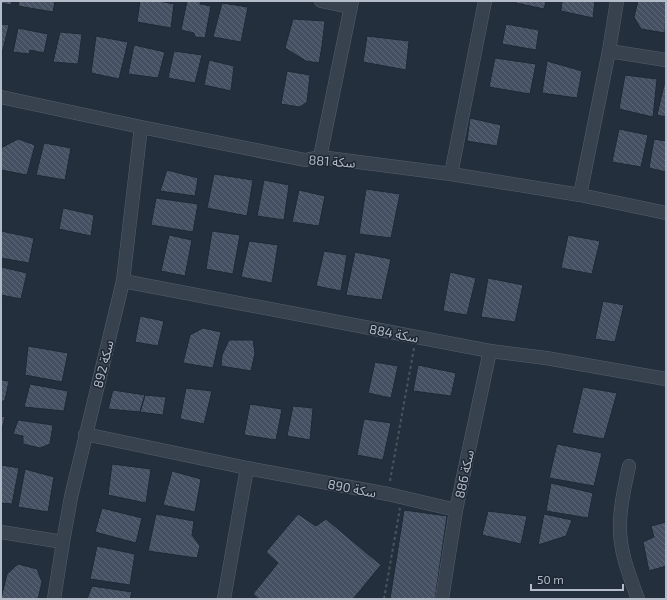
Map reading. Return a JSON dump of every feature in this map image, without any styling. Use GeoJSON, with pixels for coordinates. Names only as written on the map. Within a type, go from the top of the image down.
{"type":"FeatureCollection","features":[{"type":"Feature","properties":{"kind":"street"},"geometry":{"type":"LineString","coordinates":[[320,157],[351,4],[321,1]]}},
{"type":"Feature","properties":{"kind":"street"},"geometry":{"type":"LineString","coordinates":[[451,174],[485,1]]}},
{"type":"Feature","properties":{"kind":"street"},"geometry":{"type":"LineString","coordinates":[[580,195],[609,51],[617,1]]}},
{"type":"Feature","properties":{"kind":"street"},"geometry":{"type":"LineString","coordinates":[[609,51],[666,60]]}},
{"type":"Feature","properties":{"kind":"street","name":"سكة 881"},"geometry":{"type":"LineString","coordinates":[[1,97],[141,128],[305,160],[320,157],[451,174],[580,195],[666,213]]}},
{"type":"Feature","properties":{"kind":"street","name":"سكة 892"},"geometry":{"type":"LineString","coordinates":[[54,599],[63,542],[85,434],[123,281],[141,128]]}},
{"type":"Feature","properties":{"kind":"street","name":"سكة 884"},"geometry":{"type":"LineString","coordinates":[[123,281],[490,351],[546,358],[666,379]]}},
{"type":"Feature","properties":{"kind":"street","name":"سكة 886"},"geometry":{"type":"LineString","coordinates":[[442,599],[456,510],[490,351]]}},
{"type":"Feature","properties":{"kind":"street","name":"سكة 890"},"geometry":{"type":"LineString","coordinates":[[85,434],[247,468],[388,494],[456,510]]}},
{"type":"Feature","properties":{"kind":"street"},"geometry":{"type":"LineString","coordinates":[[629,466],[622,498],[620,524],[626,569],[638,599]]}},
{"type":"Feature","properties":{"kind":"street"},"geometry":{"type":"LineString","coordinates":[[224,599],[247,468]]}},
{"type":"Feature","properties":{"kind":"street"},"geometry":{"type":"LineString","coordinates":[[1,532],[63,542]]}},
{"type":"Feature","properties":{"kind":"path"},"geometry":{"type":"LineString","coordinates":[[388,494],[416,337]]}},
{"type":"Feature","properties":{"kind":"path"},"geometry":{"type":"LineString","coordinates":[[384,599],[402,497]]}},
{"type":"Feature","properties":{"kind":"building"},"geometry":{"type":"Polygon","coordinates":[[[1,1],[12,1],[11,5],[1,3],[1,1]]]}},
{"type":"Feature","properties":{"kind":"building"},"geometry":{"type":"Polygon","coordinates":[[[19,1],[55,1],[53,12],[18,6],[19,1]]]}},
{"type":"Feature","properties":{"kind":"building"},"geometry":{"type":"Polygon","coordinates":[[[140,1],[159,1],[174,4],[171,28],[137,22],[140,1]]]}},
{"type":"Feature","properties":{"kind":"building"},"geometry":{"type":"Polygon","coordinates":[[[187,1],[201,1],[200,4],[211,6],[205,38],[195,37],[194,33],[181,30],[187,1]]]}},
{"type":"Feature","properties":{"kind":"building"},"geometry":{"type":"Polygon","coordinates":[[[516,1],[546,1],[544,9],[516,3],[516,1]]]}},
{"type":"Feature","properties":{"kind":"building"},"geometry":{"type":"Polygon","coordinates":[[[562,1],[595,1],[593,18],[561,11],[562,1]]]}},
{"type":"Feature","properties":{"kind":"building"},"geometry":{"type":"Polygon","coordinates":[[[638,1],[666,1],[665,33],[641,29],[634,17],[638,1]]]}},
{"type":"Feature","properties":{"kind":"building"},"geometry":{"type":"Polygon","coordinates":[[[222,3],[248,7],[241,42],[213,37],[222,3]]]}},
{"type":"Feature","properties":{"kind":"building"},"geometry":{"type":"Polygon","coordinates":[[[293,19],[325,21],[319,63],[306,61],[285,48],[293,19]]]}},
{"type":"Feature","properties":{"kind":"building"},"geometry":{"type":"Polygon","coordinates":[[[1,24],[9,25],[1,57],[1,24]]]}},
{"type":"Feature","properties":{"kind":"building"},"geometry":{"type":"Polygon","coordinates":[[[506,24],[539,30],[536,50],[502,44],[506,24]]]}},
{"type":"Feature","properties":{"kind":"building"},"geometry":{"type":"Polygon","coordinates":[[[18,28],[48,34],[44,53],[30,50],[29,54],[13,52],[18,28]]]}},
{"type":"Feature","properties":{"kind":"building"},"geometry":{"type":"Polygon","coordinates":[[[60,32],[82,34],[78,64],[53,62],[60,32]]]}},
{"type":"Feature","properties":{"kind":"building"},"geometry":{"type":"Polygon","coordinates":[[[96,36],[128,42],[119,79],[91,73],[96,36]]]}},
{"type":"Feature","properties":{"kind":"building"},"geometry":{"type":"Polygon","coordinates":[[[367,36],[409,41],[406,70],[363,62],[367,36]]]}},
{"type":"Feature","properties":{"kind":"building"},"geometry":{"type":"Polygon","coordinates":[[[134,45],[165,52],[158,78],[128,74],[134,45]]]}},
{"type":"Feature","properties":{"kind":"building"},"geometry":{"type":"Polygon","coordinates":[[[174,51],[202,55],[195,83],[168,78],[174,51]]]}},
{"type":"Feature","properties":{"kind":"building"},"geometry":{"type":"Polygon","coordinates":[[[495,58],[536,64],[530,94],[489,87],[495,58]]]}},
{"type":"Feature","properties":{"kind":"building"},"geometry":{"type":"Polygon","coordinates":[[[209,60],[234,66],[231,91],[204,85],[209,60]]]}},
{"type":"Feature","properties":{"kind":"building"},"geometry":{"type":"Polygon","coordinates":[[[547,61],[582,71],[577,98],[542,93],[547,61]]]}},
{"type":"Feature","properties":{"kind":"building"},"geometry":{"type":"Polygon","coordinates":[[[287,71],[310,75],[307,102],[300,107],[281,104],[287,71]]]}},
{"type":"Feature","properties":{"kind":"building"},"geometry":{"type":"Polygon","coordinates":[[[625,75],[657,79],[653,117],[619,109],[625,75]]]}},
{"type":"Feature","properties":{"kind":"building"},"geometry":{"type":"Polygon","coordinates":[[[666,81],[666,117],[657,115],[666,81]]]}},
{"type":"Feature","properties":{"kind":"building"},"geometry":{"type":"Polygon","coordinates":[[[470,118],[501,125],[497,146],[467,141],[470,118]]]}},
{"type":"Feature","properties":{"kind":"building"},"geometry":{"type":"Polygon","coordinates":[[[619,129],[648,135],[641,167],[612,162],[619,129]]]}},
{"type":"Feature","properties":{"kind":"building"},"geometry":{"type":"Polygon","coordinates":[[[18,139],[35,145],[27,175],[1,170],[1,148],[18,139]]]}},
{"type":"Feature","properties":{"kind":"building"},"geometry":{"type":"Polygon","coordinates":[[[654,139],[666,141],[666,172],[649,168],[654,139]]]}},
{"type":"Feature","properties":{"kind":"building"},"geometry":{"type":"Polygon","coordinates":[[[44,143],[71,148],[65,180],[36,175],[44,143]]]}},
{"type":"Feature","properties":{"kind":"building"},"geometry":{"type":"Polygon","coordinates":[[[167,170],[198,178],[195,196],[160,191],[167,170]]]}},
{"type":"Feature","properties":{"kind":"building"},"geometry":{"type":"Polygon","coordinates":[[[214,174],[253,180],[247,216],[207,208],[214,174]]]}},
{"type":"Feature","properties":{"kind":"building"},"geometry":{"type":"Polygon","coordinates":[[[264,180],[289,185],[284,220],[257,216],[264,180]]]}},
{"type":"Feature","properties":{"kind":"building"},"geometry":{"type":"Polygon","coordinates":[[[366,189],[400,194],[391,238],[359,234],[366,189]]]}},
{"type":"Feature","properties":{"kind":"building"},"geometry":{"type":"Polygon","coordinates":[[[299,190],[325,196],[319,226],[292,222],[299,190]]]}},
{"type":"Feature","properties":{"kind":"building"},"geometry":{"type":"Polygon","coordinates":[[[156,198],[198,204],[193,232],[151,225],[156,198]]]}},
{"type":"Feature","properties":{"kind":"building"},"geometry":{"type":"Polygon","coordinates":[[[63,208],[94,215],[91,236],[59,229],[63,208]]]}},
{"type":"Feature","properties":{"kind":"building"},"geometry":{"type":"Polygon","coordinates":[[[1,231],[34,238],[29,263],[1,258],[1,231]]]}},
{"type":"Feature","properties":{"kind":"building"},"geometry":{"type":"Polygon","coordinates":[[[212,231],[240,235],[233,274],[206,269],[212,231]]]}},
{"type":"Feature","properties":{"kind":"building"},"geometry":{"type":"Polygon","coordinates":[[[169,235],[192,240],[185,276],[161,271],[169,235]]]}},
{"type":"Feature","properties":{"kind":"building"},"geometry":{"type":"Polygon","coordinates":[[[568,235],[600,241],[592,274],[561,268],[568,235]]]}},
{"type":"Feature","properties":{"kind":"building"},"geometry":{"type":"Polygon","coordinates":[[[249,241],[278,245],[272,283],[241,277],[249,241]]]}},
{"type":"Feature","properties":{"kind":"building"},"geometry":{"type":"Polygon","coordinates":[[[324,251],[347,255],[341,291],[316,286],[324,251]]]}},
{"type":"Feature","properties":{"kind":"building"},"geometry":{"type":"Polygon","coordinates":[[[355,252],[391,259],[382,300],[346,295],[355,252]]]}},
{"type":"Feature","properties":{"kind":"building"},"geometry":{"type":"Polygon","coordinates":[[[1,267],[27,273],[21,299],[1,295],[1,267]]]}},
{"type":"Feature","properties":{"kind":"building"},"geometry":{"type":"Polygon","coordinates":[[[450,272],[476,278],[467,315],[443,311],[450,272]]]}},
{"type":"Feature","properties":{"kind":"building"},"geometry":{"type":"Polygon","coordinates":[[[488,278],[523,285],[515,322],[481,317],[488,278]]]}},
{"type":"Feature","properties":{"kind":"building"},"geometry":{"type":"Polygon","coordinates":[[[603,301],[624,305],[615,342],[595,339],[603,301]]]}},
{"type":"Feature","properties":{"kind":"building"},"geometry":{"type":"Polygon","coordinates":[[[140,316],[164,321],[158,346],[135,342],[140,316]]]}},
{"type":"Feature","properties":{"kind":"building"},"geometry":{"type":"Polygon","coordinates":[[[203,328],[221,332],[213,368],[183,363],[190,335],[203,328]]]}},
{"type":"Feature","properties":{"kind":"building"},"geometry":{"type":"Polygon","coordinates":[[[229,340],[253,340],[255,353],[251,371],[221,366],[222,355],[229,340]]]}},
{"type":"Feature","properties":{"kind":"building"},"geometry":{"type":"Polygon","coordinates":[[[28,346],[68,353],[62,382],[25,375],[28,346]]]}},
{"type":"Feature","properties":{"kind":"building"},"geometry":{"type":"Polygon","coordinates":[[[375,362],[398,366],[391,398],[368,393],[375,362]]]}},
{"type":"Feature","properties":{"kind":"building"},"geometry":{"type":"Polygon","coordinates":[[[418,365],[456,373],[451,396],[413,391],[418,365]]]}},
{"type":"Feature","properties":{"kind":"building"},"geometry":{"type":"Polygon","coordinates":[[[1,380],[9,381],[5,400],[1,402],[1,380]]]}},
{"type":"Feature","properties":{"kind":"building"},"geometry":{"type":"Polygon","coordinates":[[[30,384],[68,391],[64,411],[24,407],[30,384]]]}},
{"type":"Feature","properties":{"kind":"building"},"geometry":{"type":"Polygon","coordinates":[[[583,387],[617,393],[604,439],[572,433],[583,387]]]}},
{"type":"Feature","properties":{"kind":"building"},"geometry":{"type":"Polygon","coordinates":[[[186,388],[212,391],[204,424],[180,419],[186,388]]]}},
{"type":"Feature","properties":{"kind":"building"},"geometry":{"type":"Polygon","coordinates":[[[113,390],[145,395],[140,412],[108,409],[113,390]]]}},
{"type":"Feature","properties":{"kind":"building"},"geometry":{"type":"Polygon","coordinates":[[[145,395],[166,397],[163,415],[140,412],[145,395]]]}},
{"type":"Feature","properties":{"kind":"building"},"geometry":{"type":"Polygon","coordinates":[[[250,404],[282,409],[276,440],[244,435],[250,404]]]}},
{"type":"Feature","properties":{"kind":"building"},"geometry":{"type":"Polygon","coordinates":[[[293,406],[313,408],[310,440],[287,436],[293,406]]]}},
{"type":"Feature","properties":{"kind":"building"},"geometry":{"type":"Polygon","coordinates":[[[1,416],[5,417],[1,433],[1,416]]]}},
{"type":"Feature","properties":{"kind":"building"},"geometry":{"type":"Polygon","coordinates":[[[364,419],[391,423],[383,460],[357,455],[364,419]]]}},
{"type":"Feature","properties":{"kind":"building"},"geometry":{"type":"Polygon","coordinates":[[[18,420],[53,425],[50,444],[40,448],[23,444],[23,436],[13,434],[18,420]]]}},
{"type":"Feature","properties":{"kind":"building"},"geometry":{"type":"Polygon","coordinates":[[[557,444],[602,453],[594,486],[549,478],[557,444]]]}},
{"type":"Feature","properties":{"kind":"building"},"geometry":{"type":"Polygon","coordinates":[[[112,464],[151,469],[146,503],[108,495],[112,464]]]}},
{"type":"Feature","properties":{"kind":"building"},"geometry":{"type":"Polygon","coordinates":[[[1,465],[19,468],[12,504],[1,503],[1,465]]]}},
{"type":"Feature","properties":{"kind":"building"},"geometry":{"type":"Polygon","coordinates":[[[25,469],[54,477],[48,512],[18,507],[25,469]]]}},
{"type":"Feature","properties":{"kind":"building"},"geometry":{"type":"Polygon","coordinates":[[[172,471],[201,479],[195,512],[163,505],[172,471]]]}},
{"type":"Feature","properties":{"kind":"building"},"geometry":{"type":"Polygon","coordinates":[[[551,483],[593,493],[588,518],[546,511],[551,483]]]}},
{"type":"Feature","properties":{"kind":"building"},"geometry":{"type":"Polygon","coordinates":[[[102,508],[142,518],[136,543],[95,532],[102,508]]]}},
{"type":"Feature","properties":{"kind":"building"},"geometry":{"type":"Polygon","coordinates":[[[404,510],[447,516],[435,599],[390,599],[404,510]]]}},
{"type":"Feature","properties":{"kind":"building"},"geometry":{"type":"Polygon","coordinates":[[[488,511],[527,516],[521,544],[482,535],[488,511]]]}},
{"type":"Feature","properties":{"kind":"building"},"geometry":{"type":"Polygon","coordinates":[[[156,514],[194,521],[192,535],[200,546],[197,558],[148,551],[156,514]]]}},
{"type":"Feature","properties":{"kind":"building"},"geometry":{"type":"Polygon","coordinates":[[[298,514],[316,526],[326,519],[381,565],[353,599],[259,599],[253,594],[278,563],[266,552],[298,514]]]}},
{"type":"Feature","properties":{"kind":"building"},"geometry":{"type":"Polygon","coordinates":[[[544,514],[572,520],[566,536],[538,545],[544,514]]]}},
{"type":"Feature","properties":{"kind":"building"},"geometry":{"type":"Polygon","coordinates":[[[666,522],[666,566],[649,571],[643,542],[654,537],[651,526],[666,522]]]}},
{"type":"Feature","properties":{"kind":"building"},"geometry":{"type":"Polygon","coordinates":[[[97,546],[135,554],[130,585],[90,579],[97,546]]]}},
{"type":"Feature","properties":{"kind":"building"},"geometry":{"type":"Polygon","coordinates":[[[18,564],[37,569],[42,582],[38,599],[1,599],[7,574],[18,564]]]}},
{"type":"Feature","properties":{"kind":"building"},"geometry":{"type":"Polygon","coordinates":[[[92,586],[132,592],[130,599],[87,599],[92,586]]]}}]}
